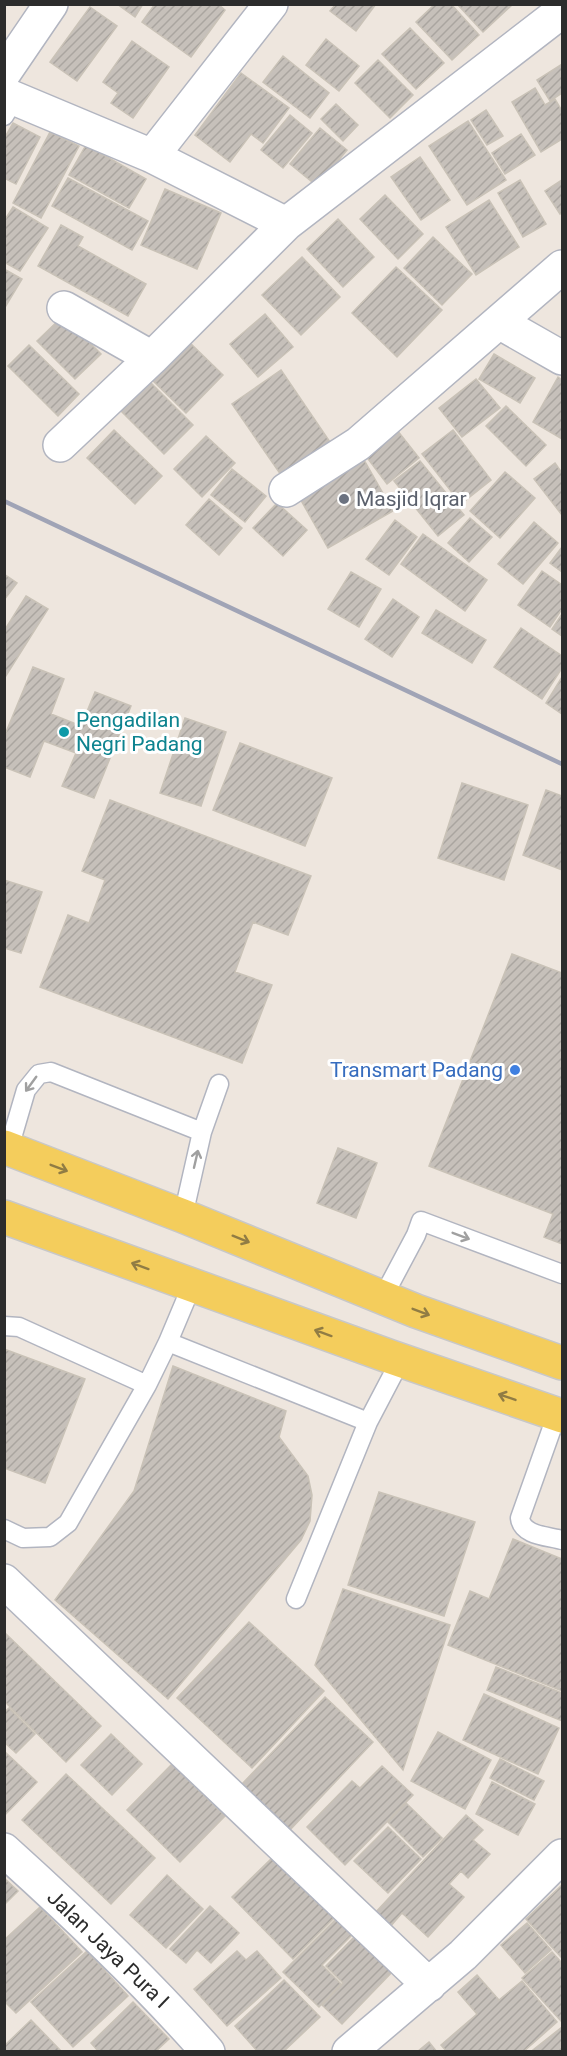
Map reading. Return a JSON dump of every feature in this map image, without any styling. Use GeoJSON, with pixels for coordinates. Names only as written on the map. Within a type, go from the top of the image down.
{"type":"FeatureCollection","features":[{"type":"Feature","properties":{"kind":"main road"},"geometry":{"type":"LineString","coordinates":[[7,1147],[416,1311],[562,1363]]}},
{"type":"Feature","properties":{"kind":"main road"},"geometry":{"type":"LineString","coordinates":[[4,1217],[400,1360],[560,1415]]}},
{"type":"Feature","properties":{"kind":"street"},"geometry":{"type":"LineString","coordinates":[[51,4],[7,95],[152,156],[286,224]]}},
{"type":"Feature","properties":{"kind":"street"},"geometry":{"type":"LineString","coordinates":[[152,156],[271,4]]}},
{"type":"Feature","properties":{"kind":"street"},"geometry":{"type":"LineString","coordinates":[[60,445],[152,358],[286,224],[562,11]]}},
{"type":"Feature","properties":{"kind":"street"},"geometry":{"type":"LineString","coordinates":[[286,490],[358,444],[562,267]]}},
{"type":"Feature","properties":{"kind":"street"},"geometry":{"type":"LineString","coordinates":[[64,308],[152,358]]}},
{"type":"Feature","properties":{"kind":"street"},"geometry":{"type":"LineString","coordinates":[[499,322],[562,358]]}},
{"type":"Feature","properties":{"kind":"street"},"geometry":{"type":"LineString","coordinates":[[4,1581],[429,1985]]}},
{"type":"Feature","properties":{"kind":"street","name":"Jalan Jaya Pura I"},"geometry":{"type":"LineString","coordinates":[[4,1850],[56,1896],[155,1995],[208,2052]]}},
{"type":"Feature","properties":{"kind":"street"},"geometry":{"type":"LineString","coordinates":[[349,2052],[429,1985],[562,1856]]}},
{"type":"Feature","properties":{"kind":"lane"},"geometry":{"type":"LineString","coordinates":[[7,1147],[26,1090],[39,1074],[51,1072],[202,1132]]}},
{"type":"Feature","properties":{"kind":"lane"},"geometry":{"type":"LineString","coordinates":[[183,1216],[202,1132],[219,1084]]}},
{"type":"Feature","properties":{"kind":"lane"},"geometry":{"type":"LineString","coordinates":[[383,1297],[421,1221],[562,1274]]}},
{"type":"Feature","properties":{"kind":"lane"},"geometry":{"type":"LineString","coordinates":[[4,1528],[22,1538],[50,1537],[68,1522],[147,1384],[192,1285]]}},
{"type":"Feature","properties":{"kind":"lane"},"geometry":{"type":"LineString","coordinates":[[4,1326],[19,1327],[147,1384]]}},
{"type":"Feature","properties":{"kind":"lane"},"geometry":{"type":"LineString","coordinates":[[168,1342],[368,1422]]}},
{"type":"Feature","properties":{"kind":"lane"},"geometry":{"type":"LineString","coordinates":[[296,1599],[368,1422],[400,1360]]}},
{"type":"Feature","properties":{"kind":"lane"},"geometry":{"type":"LineString","coordinates":[[560,1415],[520,1518],[526,1530],[562,1540]]}},
{"type":"Feature","properties":{"kind":"building"},"geometry":{"type":"Polygon","coordinates":[[[117,4],[143,4],[135,17],[117,4]]]}},
{"type":"Feature","properties":{"kind":"building"},"geometry":{"type":"Polygon","coordinates":[[[155,4],[218,4],[225,10],[191,57],[142,22],[155,4]]]}},
{"type":"Feature","properties":{"kind":"building"},"geometry":{"type":"Polygon","coordinates":[[[336,4],[376,4],[356,31],[330,11],[336,4]]]}},
{"type":"Feature","properties":{"kind":"building"},"geometry":{"type":"Polygon","coordinates":[[[435,4],[451,4],[479,35],[452,60],[416,22],[435,4]]]}},
{"type":"Feature","properties":{"kind":"building"},"geometry":{"type":"Polygon","coordinates":[[[457,4],[513,4],[483,32],[457,4]]]}},
{"type":"Feature","properties":{"kind":"building"},"geometry":{"type":"Polygon","coordinates":[[[90,7],[117,26],[77,81],[50,62],[90,7]]]}},
{"type":"Feature","properties":{"kind":"building"},"geometry":{"type":"Polygon","coordinates":[[[410,28],[444,63],[416,89],[382,54],[410,28]]]}},
{"type":"Feature","properties":{"kind":"building"},"geometry":{"type":"Polygon","coordinates":[[[326,39],[359,66],[339,91],[306,65],[326,39]]]}},
{"type":"Feature","properties":{"kind":"building"},"geometry":{"type":"Polygon","coordinates":[[[132,41],[169,67],[133,118],[111,103],[118,93],[103,82],[132,41]]]}},
{"type":"Feature","properties":{"kind":"building"},"geometry":{"type":"Polygon","coordinates":[[[283,56],[329,93],[310,118],[263,82],[283,56]]]}},
{"type":"Feature","properties":{"kind":"building"},"geometry":{"type":"Polygon","coordinates":[[[378,60],[413,95],[390,118],[355,83],[378,60]]]}},
{"type":"Feature","properties":{"kind":"building"},"geometry":{"type":"Polygon","coordinates":[[[562,64],[562,93],[550,101],[537,80],[562,64]]]}},
{"type":"Feature","properties":{"kind":"building"},"geometry":{"type":"Polygon","coordinates":[[[241,73],[289,108],[263,143],[251,134],[230,162],[195,135],[241,73]]]}},
{"type":"Feature","properties":{"kind":"building"},"geometry":{"type":"Polygon","coordinates":[[[535,88],[545,105],[555,99],[562,111],[562,139],[541,152],[512,102],[535,88]]]}},
{"type":"Feature","properties":{"kind":"building"},"geometry":{"type":"Polygon","coordinates":[[[336,104],[358,125],[343,141],[321,119],[336,104]]]}},
{"type":"Feature","properties":{"kind":"building"},"geometry":{"type":"Polygon","coordinates":[[[486,110],[503,136],[487,145],[471,120],[486,110]]]}},
{"type":"Feature","properties":{"kind":"building"},"geometry":{"type":"Polygon","coordinates":[[[290,115],[312,133],[283,168],[261,150],[290,115]]]}},
{"type":"Feature","properties":{"kind":"building"},"geometry":{"type":"Polygon","coordinates":[[[468,121],[506,180],[467,205],[429,146],[468,121]]]}},
{"type":"Feature","properties":{"kind":"building"},"geometry":{"type":"Polygon","coordinates":[[[13,123],[40,137],[16,184],[4,178],[4,139],[13,123]]]}},
{"type":"Feature","properties":{"kind":"building"},"geometry":{"type":"Polygon","coordinates":[[[320,128],[347,150],[317,186],[290,164],[320,128]]]}},
{"type":"Feature","properties":{"kind":"building"},"geometry":{"type":"Polygon","coordinates":[[[50,132],[79,146],[41,218],[13,203],[50,132]]]}},
{"type":"Feature","properties":{"kind":"building"},"geometry":{"type":"Polygon","coordinates":[[[521,134],[535,155],[505,174],[492,153],[521,134]]]}},
{"type":"Feature","properties":{"kind":"building"},"geometry":{"type":"Polygon","coordinates":[[[86,145],[146,179],[129,208],[69,175],[86,145]]]}},
{"type":"Feature","properties":{"kind":"building"},"geometry":{"type":"Polygon","coordinates":[[[420,157],[450,200],[421,220],[391,177],[420,157]]]}},
{"type":"Feature","properties":{"kind":"building"},"geometry":{"type":"Polygon","coordinates":[[[68,178],[148,221],[132,250],[52,206],[68,178]]]}},
{"type":"Feature","properties":{"kind":"building"},"geometry":{"type":"Polygon","coordinates":[[[520,180],[546,224],[523,237],[498,193],[520,180]]]}},
{"type":"Feature","properties":{"kind":"building"},"geometry":{"type":"Polygon","coordinates":[[[562,180],[562,212],[560,214],[545,191],[562,180]]]}},
{"type":"Feature","properties":{"kind":"building"},"geometry":{"type":"Polygon","coordinates":[[[165,189],[221,213],[197,269],[141,245],[165,189]]]}},
{"type":"Feature","properties":{"kind":"building"},"geometry":{"type":"Polygon","coordinates":[[[385,195],[423,234],[398,259],[360,219],[385,195]]]}},
{"type":"Feature","properties":{"kind":"building"},"geometry":{"type":"Polygon","coordinates":[[[489,200],[519,247],[476,275],[446,227],[489,200]]]}},
{"type":"Feature","properties":{"kind":"building"},"geometry":{"type":"Polygon","coordinates":[[[13,207],[48,228],[20,271],[4,262],[4,221],[13,207]]]}},
{"type":"Feature","properties":{"kind":"building"},"geometry":{"type":"Polygon","coordinates":[[[338,219],[374,257],[343,287],[307,249],[338,219]]]}},
{"type":"Feature","properties":{"kind":"building"},"geometry":{"type":"Polygon","coordinates":[[[61,225],[83,237],[78,246],[146,284],[128,316],[38,266],[61,225]]]}},
{"type":"Feature","properties":{"kind":"building"},"geometry":{"type":"Polygon","coordinates":[[[433,237],[472,274],[442,305],[404,268],[433,237]]]}},
{"type":"Feature","properties":{"kind":"building"},"geometry":{"type":"Polygon","coordinates":[[[302,257],[340,297],[301,335],[262,295],[302,257]]]}},
{"type":"Feature","properties":{"kind":"building"},"geometry":{"type":"Polygon","coordinates":[[[396,267],[442,310],[397,357],[352,313],[396,267]]]}},
{"type":"Feature","properties":{"kind":"building"},"geometry":{"type":"Polygon","coordinates":[[[4,269],[22,279],[4,309],[4,269]]]}},
{"type":"Feature","properties":{"kind":"building"},"geometry":{"type":"Polygon","coordinates":[[[265,314],[293,347],[258,377],[230,344],[265,314]]]}},
{"type":"Feature","properties":{"kind":"building"},"geometry":{"type":"Polygon","coordinates":[[[63,316],[101,354],[75,379],[37,341],[63,316]]]}},
{"type":"Feature","properties":{"kind":"building"},"geometry":{"type":"Polygon","coordinates":[[[186,339],[223,375],[186,413],[149,377],[186,339]]]}},
{"type":"Feature","properties":{"kind":"building"},"geometry":{"type":"Polygon","coordinates":[[[29,345],[79,394],[58,416],[8,366],[29,345]]]}},
{"type":"Feature","properties":{"kind":"building"},"geometry":{"type":"Polygon","coordinates":[[[494,354],[535,378],[520,403],[479,379],[494,354]]]}},
{"type":"Feature","properties":{"kind":"building"},"geometry":{"type":"Polygon","coordinates":[[[281,370],[330,442],[281,475],[232,404],[281,370]]]}},
{"type":"Feature","properties":{"kind":"building"},"geometry":{"type":"Polygon","coordinates":[[[558,377],[562,380],[562,439],[533,422],[558,377]]]}},
{"type":"Feature","properties":{"kind":"building"},"geometry":{"type":"Polygon","coordinates":[[[476,379],[500,408],[462,437],[439,408],[476,379]]]}},
{"type":"Feature","properties":{"kind":"building"},"geometry":{"type":"Polygon","coordinates":[[[149,381],[193,425],[164,454],[120,410],[149,381]]]}},
{"type":"Feature","properties":{"kind":"building"},"geometry":{"type":"Polygon","coordinates":[[[506,406],[546,445],[526,466],[486,426],[506,406]]]}},
{"type":"Feature","properties":{"kind":"building"},"geometry":{"type":"Polygon","coordinates":[[[114,430],[162,476],[135,504],[87,458],[114,430]]]}},
{"type":"Feature","properties":{"kind":"building"},"geometry":{"type":"Polygon","coordinates":[[[397,430],[419,458],[387,484],[365,455],[397,430]]]}},
{"type":"Feature","properties":{"kind":"building"},"geometry":{"type":"Polygon","coordinates":[[[453,430],[491,480],[461,504],[422,454],[453,430]]]}},
{"type":"Feature","properties":{"kind":"building"},"geometry":{"type":"Polygon","coordinates":[[[206,436],[235,463],[202,497],[174,469],[206,436]]]}},
{"type":"Feature","properties":{"kind":"building","name":"Masjid Iqrar"},"geometry":{"type":"Polygon","coordinates":[[[359,451],[393,511],[328,548],[294,488],[359,451]]]}},
{"type":"Feature","properties":{"kind":"building"},"geometry":{"type":"Polygon","coordinates":[[[420,461],[464,515],[438,536],[394,481],[420,461]]]}},
{"type":"Feature","properties":{"kind":"building"},"geometry":{"type":"Polygon","coordinates":[[[555,463],[562,473],[562,515],[534,479],[555,463]]]}},
{"type":"Feature","properties":{"kind":"building"},"geometry":{"type":"Polygon","coordinates":[[[232,469],[266,496],[245,522],[211,495],[232,469]]]}},
{"type":"Feature","properties":{"kind":"building"},"geometry":{"type":"Polygon","coordinates":[[[505,472],[535,498],[500,538],[470,511],[505,472]]]}},
{"type":"Feature","properties":{"kind":"building"},"geometry":{"type":"Polygon","coordinates":[[[209,499],[242,528],[219,555],[186,525],[209,499]]]}},
{"type":"Feature","properties":{"kind":"building"},"geometry":{"type":"Polygon","coordinates":[[[277,503],[307,530],[283,556],[253,528],[277,503]]]}},
{"type":"Feature","properties":{"kind":"building"},"geometry":{"type":"Polygon","coordinates":[[[470,518],[492,537],[469,562],[448,543],[470,518]]]}},
{"type":"Feature","properties":{"kind":"building"},"geometry":{"type":"Polygon","coordinates":[[[395,520],[417,537],[389,575],[366,559],[395,520]]]}},
{"type":"Feature","properties":{"kind":"building"},"geometry":{"type":"Polygon","coordinates":[[[534,522],[558,543],[523,584],[498,564],[534,522]]]}},
{"type":"Feature","properties":{"kind":"building"},"geometry":{"type":"Polygon","coordinates":[[[423,534],[487,580],[465,611],[401,564],[423,534]]]}},
{"type":"Feature","properties":{"kind":"building"},"geometry":{"type":"Polygon","coordinates":[[[562,547],[562,572],[550,563],[562,547]]]}},
{"type":"Feature","properties":{"kind":"building"},"geometry":{"type":"Polygon","coordinates":[[[542,571],[562,585],[562,609],[550,627],[518,605],[542,571]]]}},
{"type":"Feature","properties":{"kind":"building"},"geometry":{"type":"Polygon","coordinates":[[[351,572],[381,589],[359,627],[328,609],[351,572]]]}},
{"type":"Feature","properties":{"kind":"building"},"geometry":{"type":"Polygon","coordinates":[[[4,574],[17,583],[4,600],[4,574]]]}},
{"type":"Feature","properties":{"kind":"building"},"geometry":{"type":"Polygon","coordinates":[[[26,596],[48,609],[4,679],[4,631],[26,596]]]}},
{"type":"Feature","properties":{"kind":"building"},"geometry":{"type":"Polygon","coordinates":[[[393,599],[419,617],[392,657],[365,639],[393,599]]]}},
{"type":"Feature","properties":{"kind":"building"},"geometry":{"type":"Polygon","coordinates":[[[436,610],[486,640],[472,663],[422,633],[436,610]]]}},
{"type":"Feature","properties":{"kind":"building"},"geometry":{"type":"Polygon","coordinates":[[[562,614],[562,636],[552,629],[562,614]]]}},
{"type":"Feature","properties":{"kind":"building"},"geometry":{"type":"Polygon","coordinates":[[[521,628],[562,656],[562,668],[542,699],[494,667],[521,628]]]}},
{"type":"Feature","properties":{"kind":"building","name":"Pengadilan Negri Padang"},"geometry":{"type":"Polygon","coordinates":[[[33,667],[64,679],[51,714],[81,726],[95,692],[131,706],[94,798],[62,786],[76,753],[44,741],[30,777],[4,767],[4,737],[33,667]]]}},
{"type":"Feature","properties":{"kind":"building"},"geometry":{"type":"Polygon","coordinates":[[[562,677],[562,714],[546,703],[562,677]]]}},
{"type":"Feature","properties":{"kind":"building"},"geometry":{"type":"Polygon","coordinates":[[[185,718],[226,732],[201,806],[160,793],[185,718]]]}},
{"type":"Feature","properties":{"kind":"building"},"geometry":{"type":"Polygon","coordinates":[[[240,743],[332,778],[305,846],[213,810],[240,743]]]}},
{"type":"Feature","properties":{"kind":"building"},"geometry":{"type":"Polygon","coordinates":[[[462,783],[528,805],[504,880],[438,858],[462,783]]]}},
{"type":"Feature","properties":{"kind":"building"},"geometry":{"type":"Polygon","coordinates":[[[546,790],[562,796],[562,870],[523,855],[546,790]]]}},
{"type":"Feature","properties":{"kind":"building"},"geometry":{"type":"Polygon","coordinates":[[[110,800],[311,876],[288,935],[253,922],[235,972],[272,985],[242,1063],[40,987],[68,915],[89,923],[105,880],[82,871],[110,800]]]}},
{"type":"Feature","properties":{"kind":"building"},"geometry":{"type":"Polygon","coordinates":[[[4,880],[42,892],[21,953],[4,948],[4,880]]]}},
{"type":"Feature","properties":{"kind":"building","name":"Transmart Padang"},"geometry":{"type":"Polygon","coordinates":[[[512,954],[562,973],[562,1244],[544,1237],[553,1214],[429,1166],[512,954]]]}},
{"type":"Feature","properties":{"kind":"building"},"geometry":{"type":"Polygon","coordinates":[[[338,1148],[377,1163],[356,1218],[317,1203],[338,1148]]]}},
{"type":"Feature","properties":{"kind":"building"},"geometry":{"type":"Polygon","coordinates":[[[4,1349],[85,1379],[45,1483],[4,1468],[4,1349]]]}},
{"type":"Feature","properties":{"kind":"building"},"geometry":{"type":"Polygon","coordinates":[[[173,1366],[286,1411],[279,1437],[308,1476],[312,1495],[310,1521],[301,1540],[168,1699],[55,1600],[134,1491],[173,1366]]]}},
{"type":"Feature","properties":{"kind":"building"},"geometry":{"type":"Polygon","coordinates":[[[379,1492],[475,1522],[444,1616],[348,1585],[379,1492]]]}},
{"type":"Feature","properties":{"kind":"building"},"geometry":{"type":"Polygon","coordinates":[[[513,1539],[562,1559],[562,1691],[448,1645],[470,1591],[489,1599],[513,1539]]]}},
{"type":"Feature","properties":{"kind":"building"},"geometry":{"type":"Polygon","coordinates":[[[343,1589],[450,1625],[403,1770],[315,1665],[343,1589]]]}},
{"type":"Feature","properties":{"kind":"building"},"geometry":{"type":"Polygon","coordinates":[[[249,1622],[324,1691],[252,1768],[177,1698],[249,1622]]]}},
{"type":"Feature","properties":{"kind":"building"},"geometry":{"type":"Polygon","coordinates":[[[4,1632],[101,1726],[66,1762],[4,1701],[4,1632]]]}},
{"type":"Feature","properties":{"kind":"building"},"geometry":{"type":"Polygon","coordinates":[[[496,1667],[562,1693],[562,1721],[487,1690],[496,1667]]]}},
{"type":"Feature","properties":{"kind":"building"},"geometry":{"type":"Polygon","coordinates":[[[484,1694],[559,1728],[538,1774],[463,1740],[484,1694]]]}},
{"type":"Feature","properties":{"kind":"building"},"geometry":{"type":"Polygon","coordinates":[[[325,1697],[373,1742],[290,1830],[242,1784],[325,1697]]]}},
{"type":"Feature","properties":{"kind":"building"},"geometry":{"type":"Polygon","coordinates":[[[9,1708],[35,1734],[16,1753],[4,1742],[4,1712],[9,1708]]]}},
{"type":"Feature","properties":{"kind":"building"},"geometry":{"type":"Polygon","coordinates":[[[438,1732],[491,1760],[465,1809],[411,1781],[438,1732]]]}},
{"type":"Feature","properties":{"kind":"building"},"geometry":{"type":"Polygon","coordinates":[[[111,1734],[142,1764],[112,1795],[81,1765],[111,1734]]]}},
{"type":"Feature","properties":{"kind":"building"},"geometry":{"type":"Polygon","coordinates":[[[4,1751],[37,1782],[4,1816],[4,1751]]]}},
{"type":"Feature","properties":{"kind":"building"},"geometry":{"type":"Polygon","coordinates":[[[500,1759],[544,1781],[534,1800],[490,1778],[500,1759]]]}},
{"type":"Feature","properties":{"kind":"building"},"geometry":{"type":"Polygon","coordinates":[[[172,1764],[225,1816],[180,1862],[127,1810],[172,1764]]]}},
{"type":"Feature","properties":{"kind":"building"},"geometry":{"type":"Polygon","coordinates":[[[382,1766],[413,1795],[345,1865],[307,1827],[352,1781],[360,1788],[382,1766]]]}},
{"type":"Feature","properties":{"kind":"building"},"geometry":{"type":"Polygon","coordinates":[[[66,1774],[155,1858],[111,1904],[22,1820],[66,1774]]]}},
{"type":"Feature","properties":{"kind":"building"},"geometry":{"type":"Polygon","coordinates":[[[492,1782],[535,1804],[518,1835],[476,1814],[492,1782]]]}},
{"type":"Feature","properties":{"kind":"building"},"geometry":{"type":"Polygon","coordinates":[[[406,1803],[442,1838],[423,1857],[388,1822],[406,1803]]]}},
{"type":"Feature","properties":{"kind":"building"},"geometry":{"type":"Polygon","coordinates":[[[466,1815],[483,1830],[473,1840],[490,1854],[468,1878],[461,1871],[449,1884],[464,1897],[428,1937],[402,1913],[390,1927],[375,1913],[466,1815]]]}},
{"type":"Feature","properties":{"kind":"building"},"geometry":{"type":"Polygon","coordinates":[[[388,1827],[421,1859],[388,1893],[354,1861],[388,1827]]]}},
{"type":"Feature","properties":{"kind":"building"},"geometry":{"type":"Polygon","coordinates":[[[277,1853],[338,1914],[293,1959],[232,1897],[277,1853]]]}},
{"type":"Feature","properties":{"kind":"building"},"geometry":{"type":"Polygon","coordinates":[[[167,1875],[203,1909],[166,1948],[130,1915],[167,1875]]]}},
{"type":"Feature","properties":{"kind":"building"},"geometry":{"type":"Polygon","coordinates":[[[4,1878],[18,1891],[4,1905],[4,1878]]]}},
{"type":"Feature","properties":{"kind":"building"},"geometry":{"type":"Polygon","coordinates":[[[562,1885],[562,1958],[526,1919],[562,1885]]]}},
{"type":"Feature","properties":{"kind":"building"},"geometry":{"type":"Polygon","coordinates":[[[210,1906],[239,1933],[211,1963],[197,1950],[186,1963],[170,1949],[210,1906]]]}},
{"type":"Feature","properties":{"kind":"building"},"geometry":{"type":"Polygon","coordinates":[[[40,1907],[82,1952],[16,2013],[4,2001],[4,1940],[40,1907]]]}},
{"type":"Feature","properties":{"kind":"building"},"geometry":{"type":"Polygon","coordinates":[[[342,1913],[358,1929],[322,1965],[341,1984],[319,2007],[283,1972],[342,1913]]]}},
{"type":"Feature","properties":{"kind":"building"},"geometry":{"type":"Polygon","coordinates":[[[527,1923],[551,1950],[525,1973],[501,1945],[527,1923]]]}},
{"type":"Feature","properties":{"kind":"building"},"geometry":{"type":"Polygon","coordinates":[[[357,1934],[395,1969],[342,2024],[322,2005],[343,1983],[326,1966],[357,1934]]]}},
{"type":"Feature","properties":{"kind":"building"},"geometry":{"type":"Polygon","coordinates":[[[87,1951],[128,1996],[73,2047],[31,2002],[87,1951]]]}},
{"type":"Feature","properties":{"kind":"building"},"geometry":{"type":"Polygon","coordinates":[[[237,1951],[246,1960],[257,1951],[281,1978],[227,2026],[194,1989],[237,1951]]]}},
{"type":"Feature","properties":{"kind":"building"},"geometry":{"type":"Polygon","coordinates":[[[552,1952],[562,1963],[562,2022],[522,1978],[552,1952]]]}},
{"type":"Feature","properties":{"kind":"building"},"geometry":{"type":"Polygon","coordinates":[[[477,1975],[499,2000],[522,1981],[557,2022],[523,2052],[447,2052],[441,2045],[477,2014],[458,1992],[477,1975]]]}},
{"type":"Feature","properties":{"kind":"building"},"geometry":{"type":"Polygon","coordinates":[[[284,1980],[320,2017],[283,2052],[258,2052],[235,2026],[284,1980]]]}},
{"type":"Feature","properties":{"kind":"building"},"geometry":{"type":"Polygon","coordinates":[[[133,2002],[169,2039],[155,2052],[99,2052],[91,2043],[133,2002]]]}},
{"type":"Feature","properties":{"kind":"building"},"geometry":{"type":"Polygon","coordinates":[[[31,2020],[62,2052],[4,2052],[4,2046],[31,2020]]]}},
{"type":"Feature","properties":{"kind":"building"},"geometry":{"type":"Polygon","coordinates":[[[562,2027],[562,2052],[534,2052],[533,2050],[562,2027]]]}},
{"type":"Feature","properties":{"kind":"building"},"geometry":{"type":"Polygon","coordinates":[[[429,2042],[437,2052],[417,2052],[429,2042]]]}},
{"type":"Feature","properties":{"kind":"railway"},"geometry":{"type":"LineString","coordinates":[[4,501],[562,764]]}},
{"type":"Feature","properties":{"kind":"place","name":"Masjid Iqrar"},"geometry":{"type":"Point","coordinates":[344,499]}},
{"type":"Feature","properties":{"kind":"place","name":"Pengadilan Negri Padang"},"geometry":{"type":"Point","coordinates":[64,732]}},
{"type":"Feature","properties":{"kind":"place","name":"Transmart Padang"},"geometry":{"type":"Point","coordinates":[515,1070]}}]}
